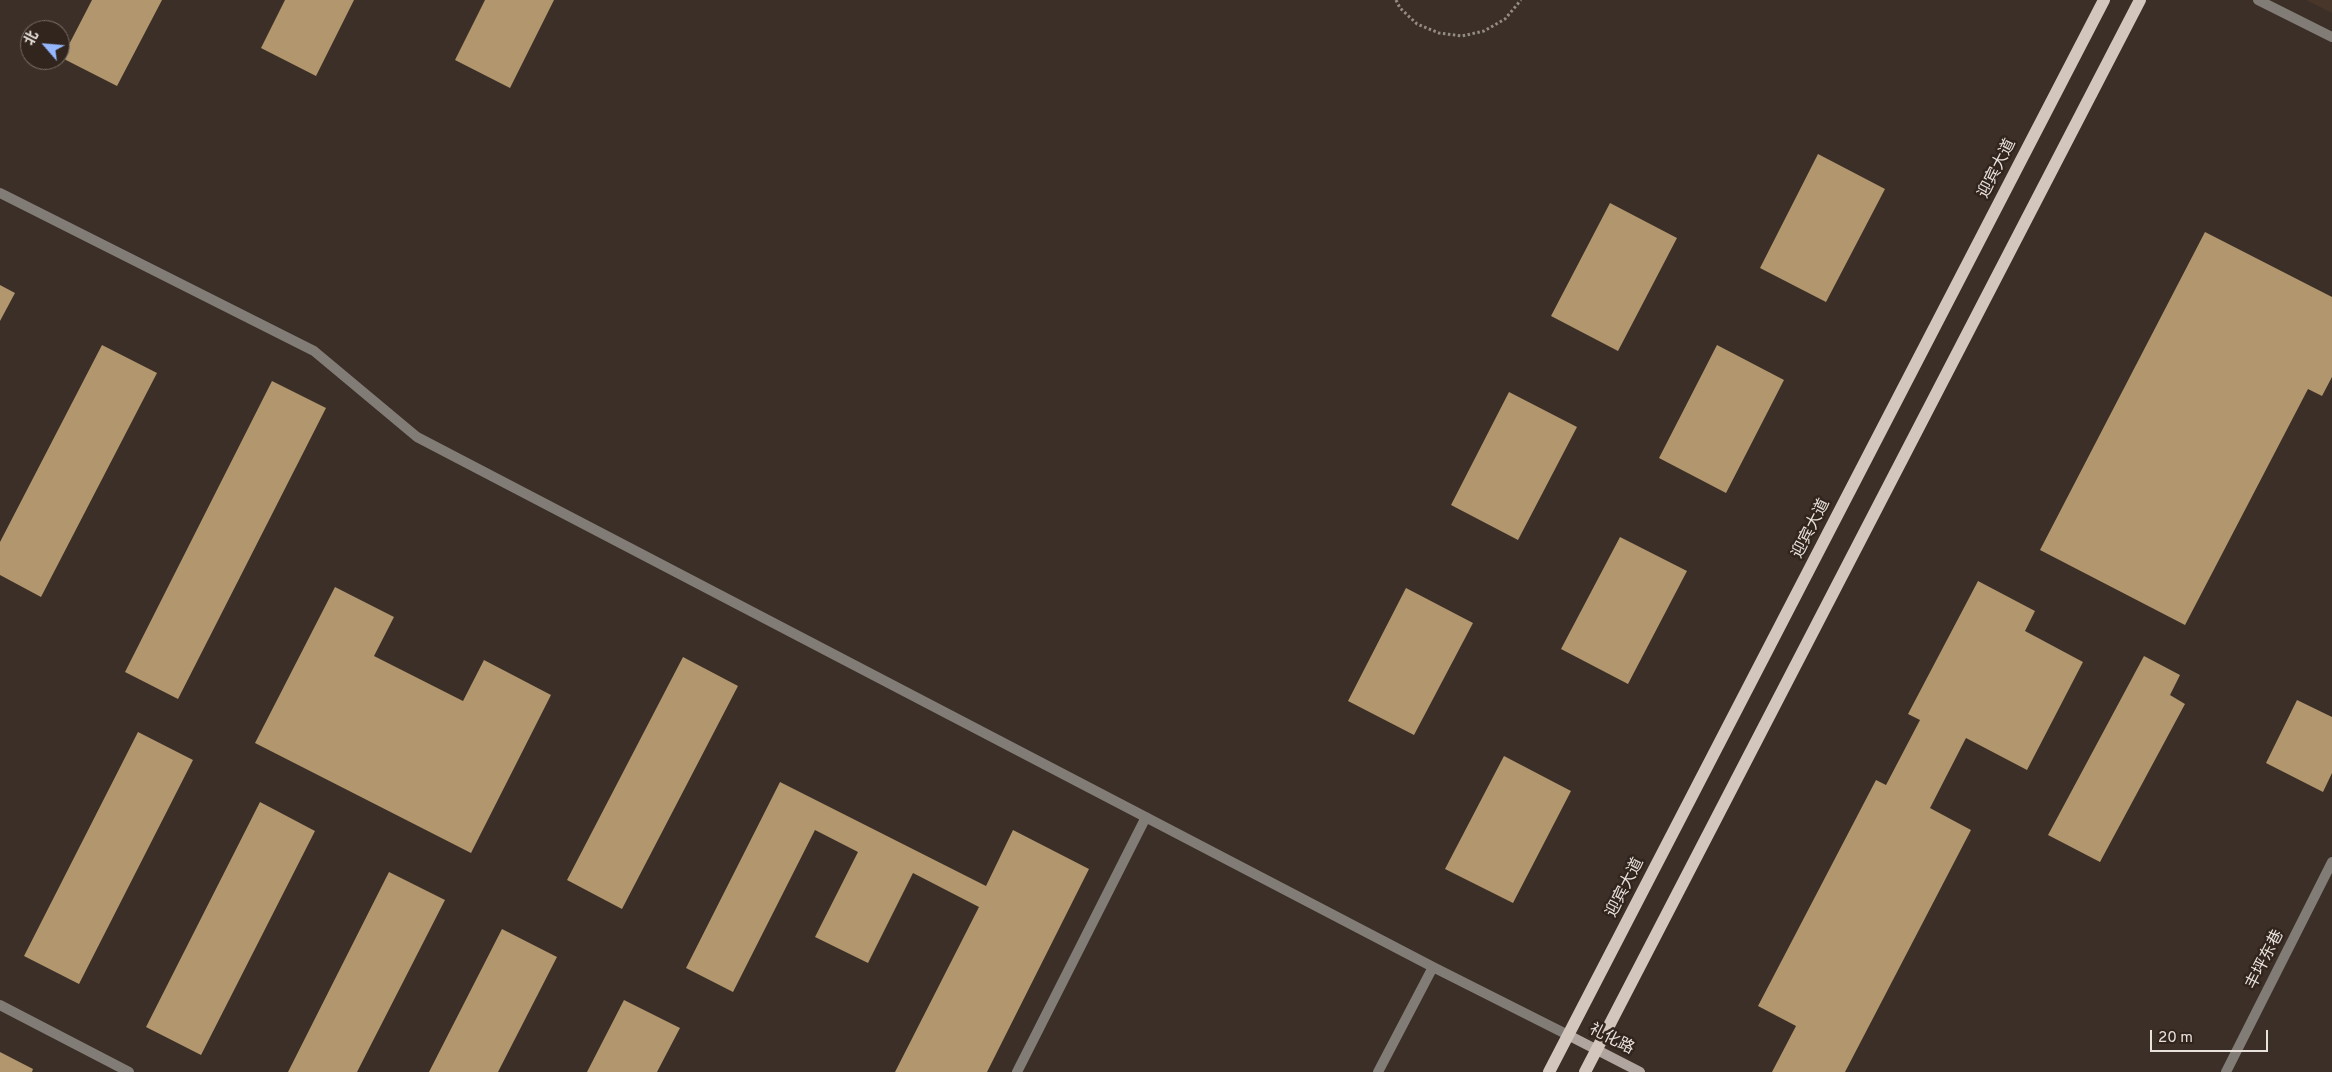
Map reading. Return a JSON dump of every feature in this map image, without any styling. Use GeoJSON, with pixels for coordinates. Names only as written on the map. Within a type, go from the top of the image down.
{"type":"FeatureCollection","features":[{"type":"Feature","properties":{"kind":"main road","name":"迎宾大道"},"geometry":{"type":"LineString","coordinates":[[1549,1072],[2104,0]]}},
{"type":"Feature","properties":{"kind":"main road"},"geometry":{"type":"LineString","coordinates":[[1585,1072],[2140,0]]}},
{"type":"Feature","properties":{"kind":"street"},"geometry":{"type":"LineString","coordinates":[[2258,0],[2332,37]]}},
{"type":"Feature","properties":{"kind":"street"},"geometry":{"type":"LineString","coordinates":[[0,193],[314,351],[417,437],[1433,967],[1568,1035]]}},
{"type":"Feature","properties":{"kind":"street"},"geometry":{"type":"LineString","coordinates":[[1017,1072],[1146,817]]}},
{"type":"Feature","properties":{"kind":"street","name":"丰坪东巷"},"geometry":{"type":"LineString","coordinates":[[2226,1072],[2332,862]]}},
{"type":"Feature","properties":{"kind":"street"},"geometry":{"type":"LineString","coordinates":[[1378,1072],[1433,967]]}},
{"type":"Feature","properties":{"kind":"street"},"geometry":{"type":"LineString","coordinates":[[0,1005],[129,1072]]}},
{"type":"Feature","properties":{"kind":"street","name":"礼化路"},"geometry":{"type":"LineString","coordinates":[[1568,1035],[1640,1072]]}},
{"type":"Feature","properties":{"kind":"path"},"geometry":{"type":"LineString","coordinates":[[1396,0],[1400,8],[1418,24],[1439,34],[1462,36],[1484,31],[1505,19],[1521,0]]}},
{"type":"Feature","properties":{"kind":"shaded area"},"geometry":{"type":"Polygon","coordinates":[[[2306,0],[2332,0],[2332,13],[2306,0]]]}},
{"type":"Feature","properties":{"kind":"building"},"geometry":{"type":"Polygon","coordinates":[[[92,0],[162,0],[117,86],[70,62],[70,43],[92,0]]]}},
{"type":"Feature","properties":{"kind":"building"},"geometry":{"type":"Polygon","coordinates":[[[285,0],[354,0],[316,76],[261,48],[285,0]]]}},
{"type":"Feature","properties":{"kind":"building"},"geometry":{"type":"Polygon","coordinates":[[[485,0],[554,0],[510,88],[455,60],[485,0]]]}},
{"type":"Feature","properties":{"kind":"building"},"geometry":{"type":"Polygon","coordinates":[[[1818,154],[1885,189],[1826,302],[1760,268],[1818,154]]]}},
{"type":"Feature","properties":{"kind":"building"},"geometry":{"type":"Polygon","coordinates":[[[1610,203],[1677,238],[1618,351],[1551,316],[1610,203]]]}},
{"type":"Feature","properties":{"kind":"building"},"geometry":{"type":"Polygon","coordinates":[[[2205,232],[2332,297],[2332,377],[2322,396],[2308,389],[2185,625],[2040,550],[2205,232]]]}},
{"type":"Feature","properties":{"kind":"building"},"geometry":{"type":"Polygon","coordinates":[[[0,285],[15,293],[0,321],[0,285]]]}},
{"type":"Feature","properties":{"kind":"building"},"geometry":{"type":"Polygon","coordinates":[[[102,345],[157,373],[41,597],[0,575],[0,542],[102,345]]]}},
{"type":"Feature","properties":{"kind":"building"},"geometry":{"type":"Polygon","coordinates":[[[1717,345],[1784,380],[1726,493],[1659,458],[1717,345]]]}},
{"type":"Feature","properties":{"kind":"building"},"geometry":{"type":"Polygon","coordinates":[[[272,381],[326,408],[178,699],[125,672],[272,381]]]}},
{"type":"Feature","properties":{"kind":"building"},"geometry":{"type":"Polygon","coordinates":[[[1509,392],[1577,427],[1518,540],[1451,505],[1509,392]]]}},
{"type":"Feature","properties":{"kind":"building"},"geometry":{"type":"Polygon","coordinates":[[[1620,537],[1687,571],[1628,684],[1561,649],[1620,537]]]}},
{"type":"Feature","properties":{"kind":"building"},"geometry":{"type":"Polygon","coordinates":[[[1978,581],[2035,611],[2025,631],[2083,662],[2027,770],[1966,738],[1930,808],[1971,830],[1845,1072],[1772,1072],[1796,1026],[1758,1006],[1876,780],[1886,785],[1920,720],[1908,714],[1978,581]]]}},
{"type":"Feature","properties":{"kind":"building"},"geometry":{"type":"Polygon","coordinates":[[[335,587],[394,617],[374,656],[463,701],[484,660],[551,695],[471,853],[255,743],[335,587]]]}},
{"type":"Feature","properties":{"kind":"building"},"geometry":{"type":"Polygon","coordinates":[[[1406,588],[1473,623],[1414,735],[1348,701],[1406,588]]]}},
{"type":"Feature","properties":{"kind":"building"},"geometry":{"type":"Polygon","coordinates":[[[2144,656],[2180,675],[2170,695],[2185,704],[2100,862],[2048,835],[2144,656]]]}},
{"type":"Feature","properties":{"kind":"building"},"geometry":{"type":"Polygon","coordinates":[[[683,657],[738,686],[622,909],[567,880],[683,657]]]}},
{"type":"Feature","properties":{"kind":"building"},"geometry":{"type":"Polygon","coordinates":[[[2297,700],[2332,717],[2332,773],[2323,792],[2266,763],[2297,700]]]}},
{"type":"Feature","properties":{"kind":"building"},"geometry":{"type":"Polygon","coordinates":[[[138,732],[193,760],[79,984],[24,956],[138,732]]]}},
{"type":"Feature","properties":{"kind":"building"},"geometry":{"type":"Polygon","coordinates":[[[1504,756],[1571,791],[1513,903],[1445,869],[1504,756]]]}},
{"type":"Feature","properties":{"kind":"building"},"geometry":{"type":"Polygon","coordinates":[[[780,782],[986,886],[1013,830],[1089,869],[987,1072],[895,1072],[979,907],[913,873],[868,963],[815,937],[858,852],[815,830],[733,992],[686,968],[780,782]]]}},
{"type":"Feature","properties":{"kind":"building"},"geometry":{"type":"Polygon","coordinates":[[[260,802],[315,831],[201,1055],[146,1027],[260,802]]]}},
{"type":"Feature","properties":{"kind":"building"},"geometry":{"type":"Polygon","coordinates":[[[389,872],[445,900],[357,1072],[288,1072],[389,872]]]}},
{"type":"Feature","properties":{"kind":"building"},"geometry":{"type":"Polygon","coordinates":[[[502,929],[557,957],[498,1072],[429,1072],[502,929]]]}},
{"type":"Feature","properties":{"kind":"building"},"geometry":{"type":"Polygon","coordinates":[[[624,1000],[680,1028],[657,1072],[587,1072],[624,1000]]]}},
{"type":"Feature","properties":{"kind":"building"},"geometry":{"type":"Polygon","coordinates":[[[0,1052],[33,1069],[32,1072],[0,1072],[0,1052]]]}}]}
